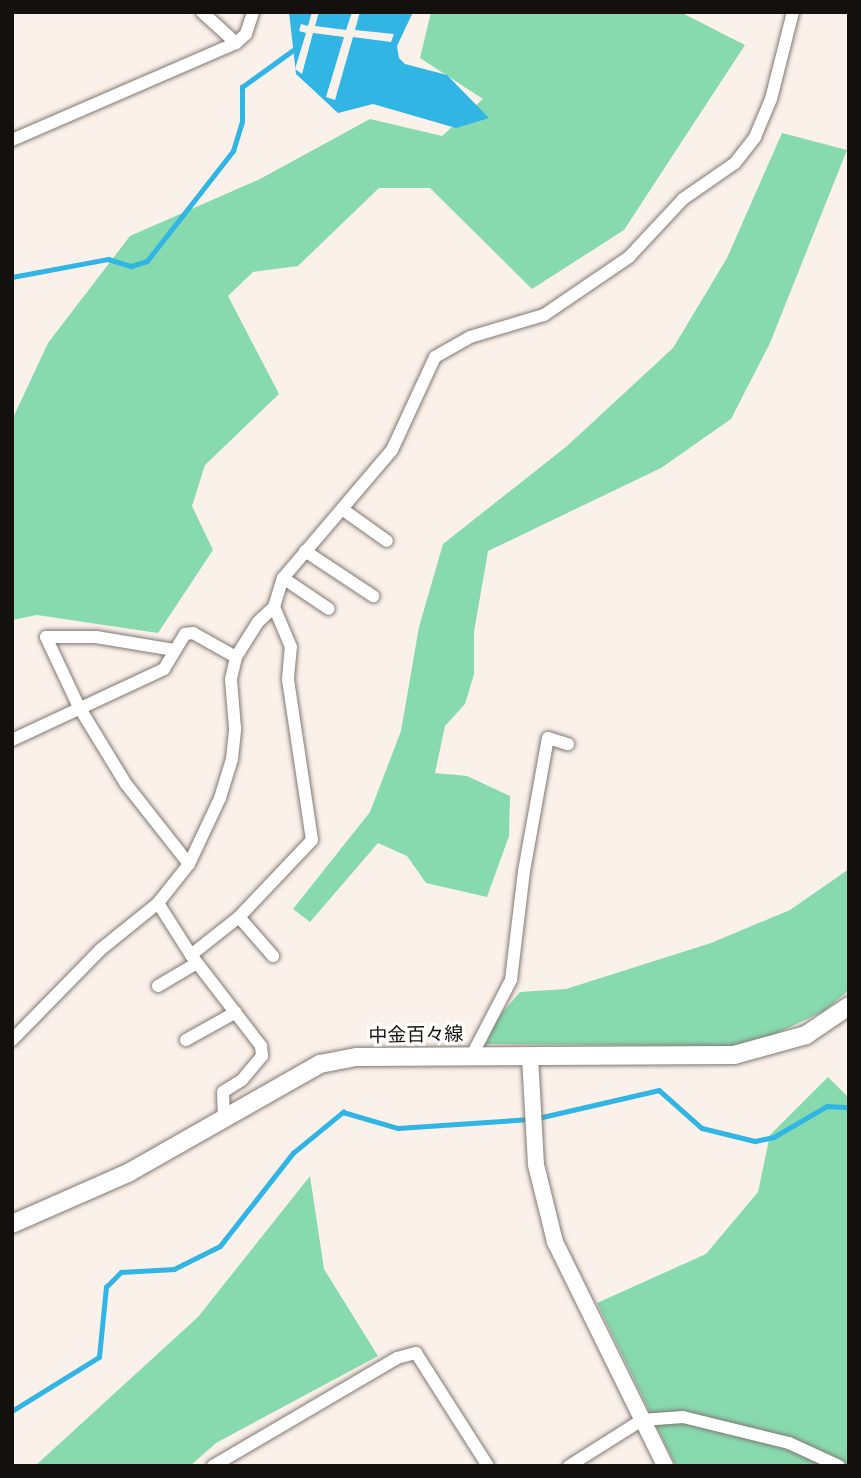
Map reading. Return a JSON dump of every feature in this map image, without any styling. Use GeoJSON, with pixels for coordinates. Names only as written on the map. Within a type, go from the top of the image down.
{"type":"FeatureCollection","features":[{"type":"Feature","properties":{"kind":"main road","name":"中金百々線"},"geometry":{"type":"LineString","coordinates":[[18,1220],[128,1172],[320,1064],[357,1057],[734,1055],[806,1035],[849,1006]]}},
{"type":"Feature","properties":{"kind":"street"},"geometry":{"type":"LineString","coordinates":[[202,12],[236,43]]}},
{"type":"Feature","properties":{"kind":"street"},"geometry":{"type":"LineString","coordinates":[[12,140],[236,43],[246,34],[253,12]]}},
{"type":"Feature","properties":{"kind":"street"},"geometry":{"type":"LineString","coordinates":[[12,1040],[100,950],[158,903],[189,864],[220,798],[232,758],[235,728],[231,679],[236,657],[274,607],[283,579],[392,450],[435,357],[470,337],[544,315],[629,257],[683,199],[735,163],[755,136],[771,99],[793,12]]}},
{"type":"Feature","properties":{"kind":"street"},"geometry":{"type":"LineString","coordinates":[[342,509],[387,541]]}},
{"type":"Feature","properties":{"kind":"street"},"geometry":{"type":"LineString","coordinates":[[305,551],[373,596]]}},
{"type":"Feature","properties":{"kind":"street"},"geometry":{"type":"LineString","coordinates":[[283,579],[329,609]]}},
{"type":"Feature","properties":{"kind":"street"},"geometry":{"type":"LineString","coordinates":[[158,986],[194,959],[239,917],[312,840],[288,679],[291,647],[274,607]]}},
{"type":"Feature","properties":{"kind":"street"},"geometry":{"type":"LineString","coordinates":[[12,740],[161,670],[185,634],[193,633],[236,657]]}},
{"type":"Feature","properties":{"kind":"street"},"geometry":{"type":"LineString","coordinates":[[174,650],[96,637],[46,637],[79,707],[142,807],[189,864]]}},
{"type":"Feature","properties":{"kind":"street"},"geometry":{"type":"LineString","coordinates":[[472,1055],[511,980],[524,871],[548,738],[568,744]]}},
{"type":"Feature","properties":{"kind":"street"},"geometry":{"type":"LineString","coordinates":[[158,903],[194,959],[261,1046],[262,1056],[242,1080],[223,1092],[224,1120]]}},
{"type":"Feature","properties":{"kind":"street"},"geometry":{"type":"LineString","coordinates":[[239,917],[274,956]]}},
{"type":"Feature","properties":{"kind":"street"},"geometry":{"type":"LineString","coordinates":[[186,1040],[236,1012]]}},
{"type":"Feature","properties":{"kind":"street"},"geometry":{"type":"LineString","coordinates":[[530,1057],[536,1165],[555,1242],[665,1466]]}},
{"type":"Feature","properties":{"kind":"street"},"geometry":{"type":"LineString","coordinates":[[213,1466],[397,1358],[416,1353],[488,1466]]}},
{"type":"Feature","properties":{"kind":"street"},"geometry":{"type":"LineString","coordinates":[[569,1466],[642,1420],[683,1417],[789,1443],[839,1466]]}},
{"type":"Feature","properties":{"kind":"green space"},"geometry":{"type":"Polygon","coordinates":[[[431,12],[680,12],[745,45],[624,230],[532,289],[430,188],[379,188],[298,266],[253,272],[228,296],[279,394],[205,465],[192,506],[213,550],[158,633],[37,615],[12,620],[12,420],[48,343],[130,236],[260,179],[370,119],[442,136],[483,99],[420,58],[431,12]]]}},
{"type":"Feature","properties":{"kind":"green space"},"geometry":{"type":"Polygon","coordinates":[[[782,133],[847,150],[770,343],[731,419],[661,468],[488,551],[474,632],[474,674],[465,704],[445,726],[435,773],[467,776],[510,796],[509,836],[487,897],[426,883],[407,856],[378,843],[310,922],[293,909],[370,812],[401,731],[419,627],[443,544],[567,446],[673,348],[727,258],[782,133]]]}},
{"type":"Feature","properties":{"kind":"green space"},"geometry":{"type":"Polygon","coordinates":[[[849,869],[849,990],[824,1011],[771,1036],[731,1046],[486,1044],[495,1021],[520,992],[566,989],[711,943],[790,910],[849,869]]]}},
{"type":"Feature","properties":{"kind":"green space"},"geometry":{"type":"Polygon","coordinates":[[[828,1077],[849,1098],[849,1466],[676,1466],[597,1303],[706,1254],[758,1192],[770,1135],[828,1077]]]}},
{"type":"Feature","properties":{"kind":"green space"},"geometry":{"type":"Polygon","coordinates":[[[310,1176],[324,1269],[378,1356],[216,1443],[190,1466],[35,1466],[198,1317],[310,1176]]]}},
{"type":"Feature","properties":{"kind":"water"},"geometry":{"type":"Polygon","coordinates":[[[289,12],[413,12],[397,46],[399,58],[405,64],[447,75],[489,118],[456,128],[373,104],[338,113],[296,74],[289,12]]]}},
{"type":"Feature","properties":{"kind":"pier"},"geometry":{"type":"Polygon","coordinates":[[[312,12],[319,12],[315,26],[346,30],[352,12],[360,12],[355,30],[394,34],[391,42],[353,37],[335,100],[326,97],[344,37],[313,33],[302,74],[295,69],[306,33],[299,31],[301,24],[308,26],[312,12]]]}},
{"type":"Feature","properties":{"kind":"waterway"},"geometry":{"type":"LineString","coordinates":[[12,277],[108,259],[131,266],[147,261],[233,151],[242,121],[242,87],[292,51]]}},
{"type":"Feature","properties":{"kind":"waterway"},"geometry":{"type":"LineString","coordinates":[[538,1118],[659,1090],[702,1128],[755,1141],[774,1137],[827,1106],[849,1107]]}},
{"type":"Feature","properties":{"kind":"waterway"},"geometry":{"type":"LineString","coordinates":[[12,1411],[99,1357],[106,1287],[121,1272],[174,1269],[220,1246],[293,1153],[343,1112],[398,1128],[530,1119]]}}]}
